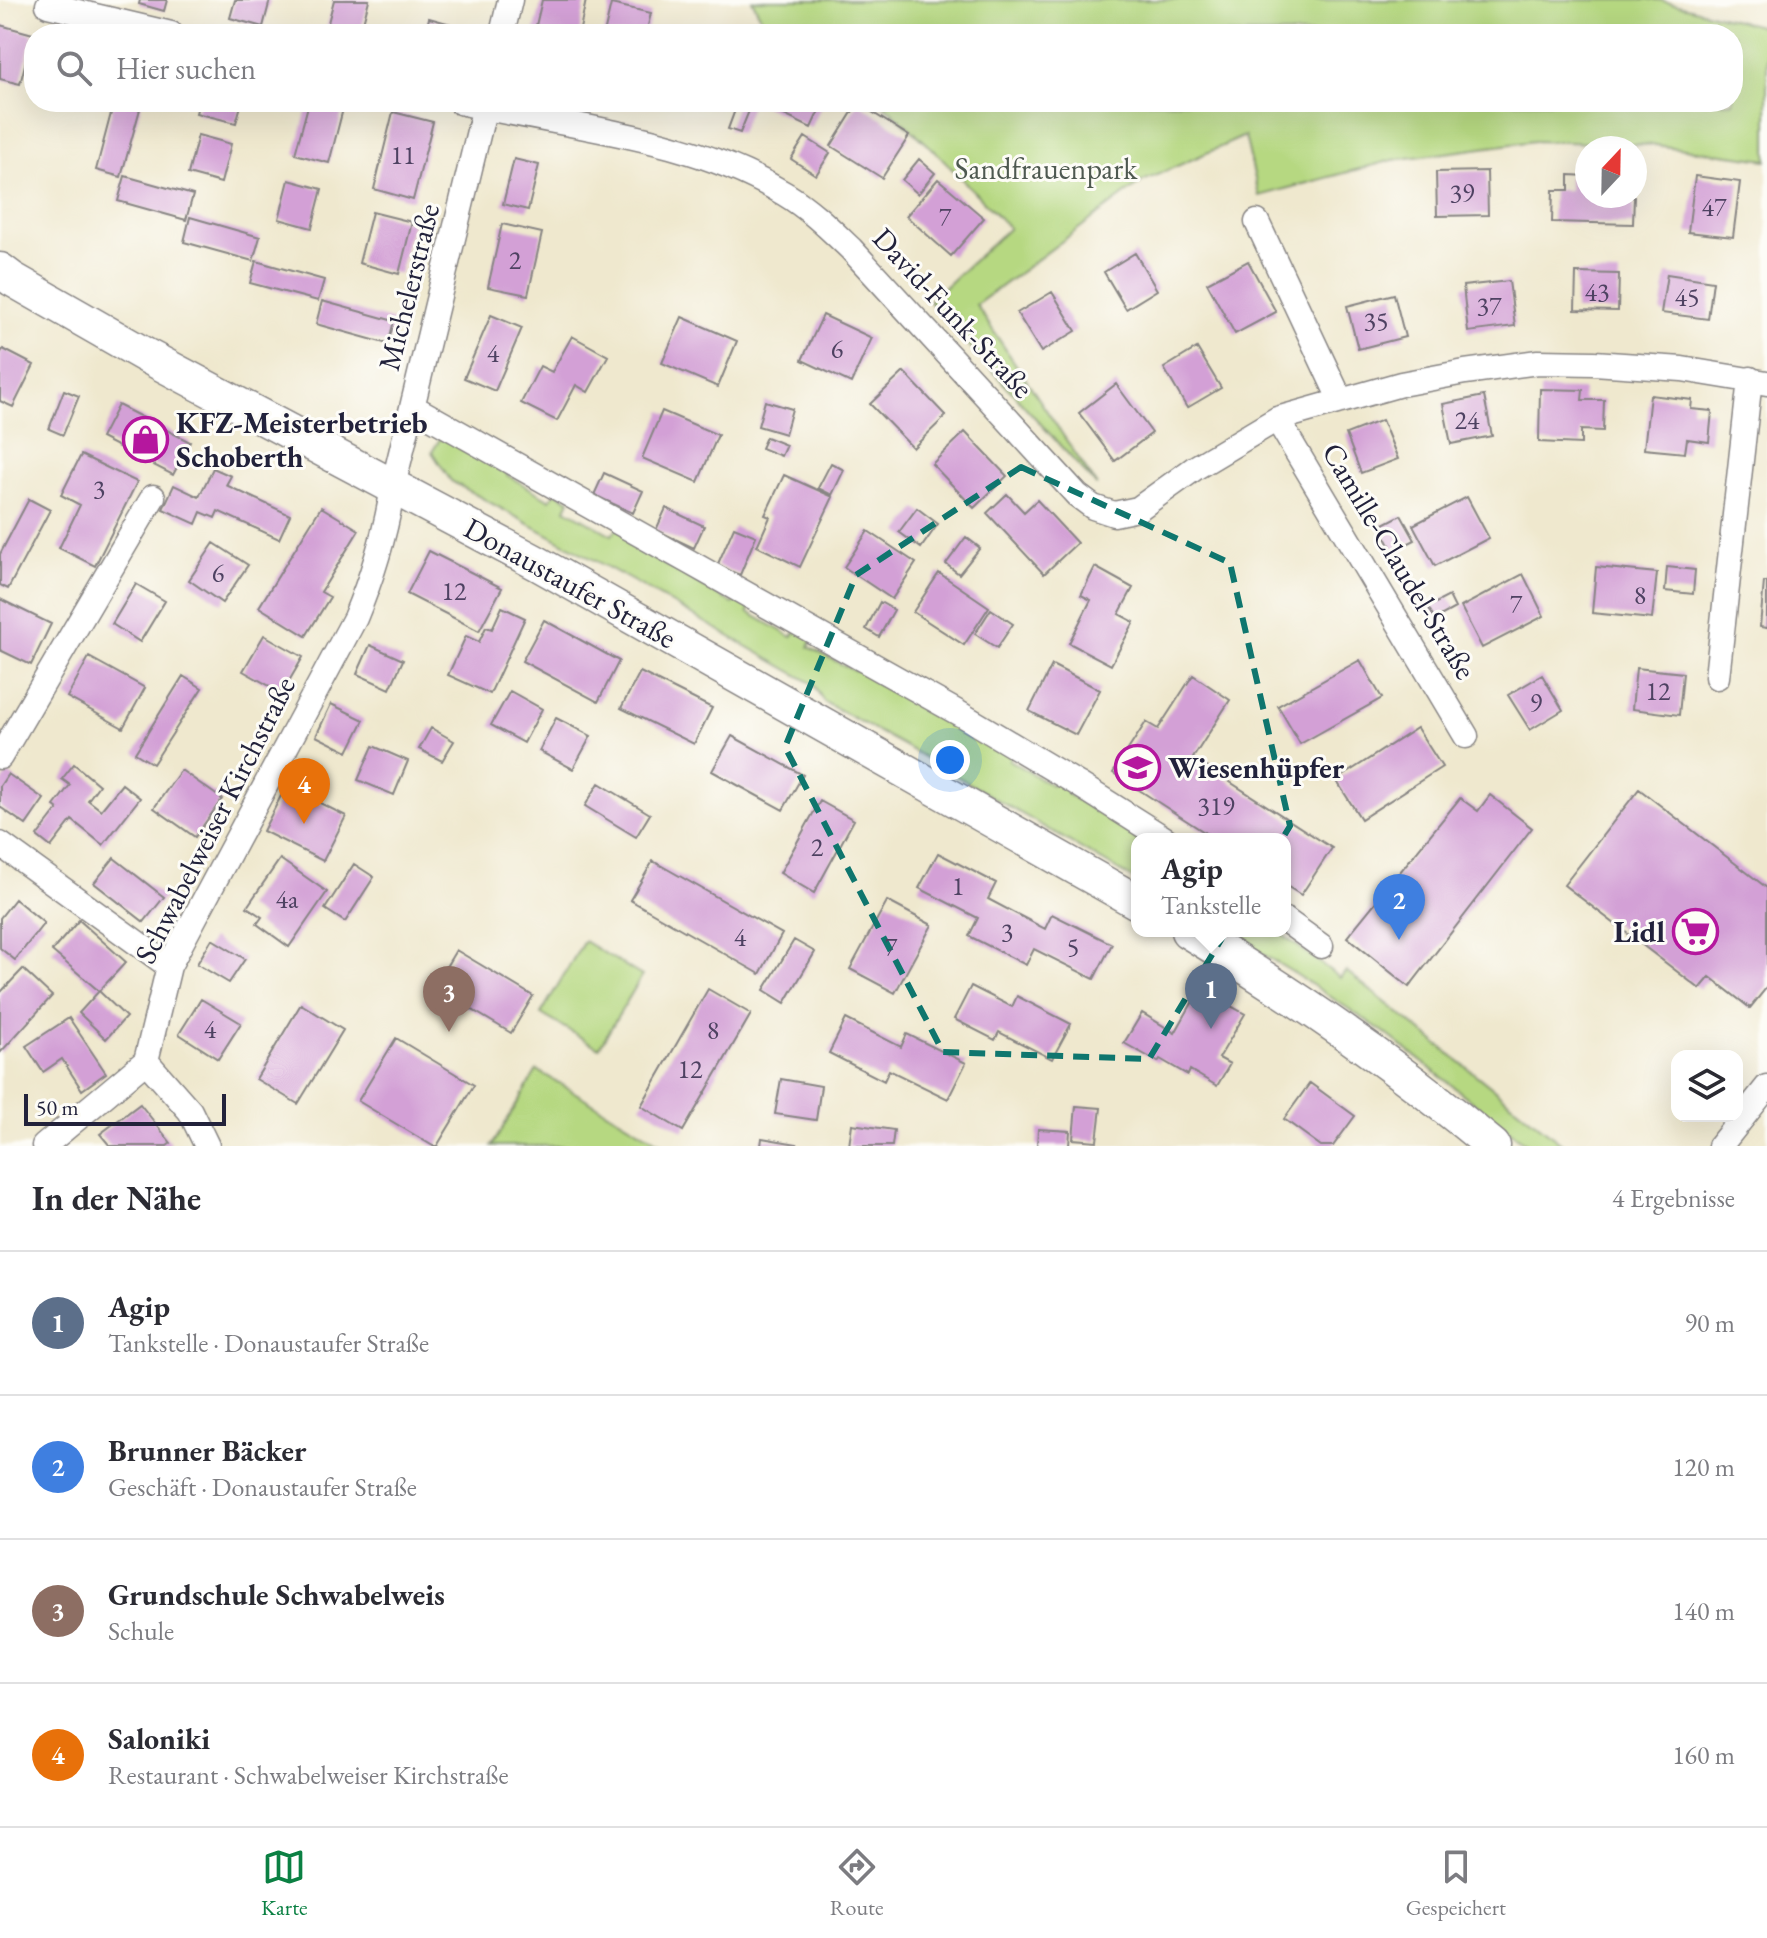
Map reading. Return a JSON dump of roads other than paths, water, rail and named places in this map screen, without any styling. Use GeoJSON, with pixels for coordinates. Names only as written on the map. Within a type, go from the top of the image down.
{"type":"FeatureCollection","features":[{"type":"Feature","properties":{"kind":"main road","name":"Donaustaufer Straße"},"geometry":{"type":"LineString","coordinates":[[0,270],[145,355],[537,563],[915,783],[1131,899]]}},
{"type":"Feature","properties":{"kind":"main road"},"geometry":{"type":"LineString","coordinates":[[1198,937],[1250,968],[1375,1053],[1493,1146]]}},
{"type":"Feature","properties":{"kind":"street"},"geometry":{"type":"LineString","coordinates":[[504,24],[510,0]]}},
{"type":"Feature","properties":{"kind":"street"},"geometry":{"type":"LineString","coordinates":[[48,5],[129,24]]}},
{"type":"Feature","properties":{"kind":"street","name":"Michelerstraße"},"geometry":{"type":"LineString","coordinates":[[393,486],[484,112]]}},
{"type":"Feature","properties":{"kind":"street","name":"David-Funk-Straße"},"geometry":{"type":"LineString","coordinates":[[520,112],[645,138],[706,156],[785,194],[821,220],[851,249],[1077,495],[1093,507],[1114,514],[1138,509],[1195,468],[1277,419],[1401,384],[1538,362],[1682,369],[1759,381]]}},
{"type":"Feature","properties":{"kind":"street"},"geometry":{"type":"LineString","coordinates":[[1257,222],[1341,401]]}},
{"type":"Feature","properties":{"kind":"street"},"geometry":{"type":"LineString","coordinates":[[1717,677],[1759,381]]}},
{"type":"Feature","properties":{"kind":"street"},"geometry":{"type":"LineString","coordinates":[[413,407],[962,715],[1156,833]]}},
{"type":"Feature","properties":{"kind":"street","name":"Camille-Claudel-Straße"},"geometry":{"type":"LineString","coordinates":[[1277,419],[1466,736]]}},
{"type":"Feature","properties":{"kind":"street","name":"Schwabelweiser Kirchstraße"},"geometry":{"type":"LineString","coordinates":[[146,1061],[169,966],[355,618],[383,542],[393,486]]}},
{"type":"Feature","properties":{"kind":"street"},"geometry":{"type":"LineString","coordinates":[[0,757],[153,497]]}},
{"type":"Feature","properties":{"kind":"street"},"geometry":{"type":"LineString","coordinates":[[0,844],[169,966]]}},
{"type":"Feature","properties":{"kind":"street"},"geometry":{"type":"LineString","coordinates":[[1291,924],[1321,946]]}},
{"type":"Feature","properties":{"kind":"street"},"geometry":{"type":"LineString","coordinates":[[44,1146],[146,1061],[190,1111],[207,1146]]}},
{"type":"Feature","properties":{"kind":"street"},"geometry":{"type":"LineString","coordinates":[[1720,1146],[1767,1087]]}},
{"type":"Feature","properties":{"kind":"place","name":"KFZ-Meisterbetrieb Schoberth"},"geometry":{"type":"Point","coordinates":[145,440]}},
{"type":"Feature","properties":{"kind":"place","name":"Wiesenhüpfer"},"geometry":{"type":"Point","coordinates":[1137,768]}},
{"type":"Feature","properties":{"kind":"place","name":"Saloniki"},"geometry":{"type":"Point","coordinates":[304,824]}},
{"type":"Feature","properties":{"kind":"place","name":"Lidl"},"geometry":{"type":"Point","coordinates":[1696,932]}},
{"type":"Feature","properties":{"kind":"place","name":"Brunner Bäcker"},"geometry":{"type":"Point","coordinates":[1399,940]}},
{"type":"Feature","properties":{"kind":"place","name":"Agip"},"geometry":{"type":"Point","coordinates":[1211,1029]}},
{"type":"Feature","properties":{"kind":"place","name":"Grundschule Schwabelweis"},"geometry":{"type":"Point","coordinates":[449,1032]}},
{"type":"Feature","properties":{"kind":"park label","name":"Sandfrauenpark"},"geometry":{"type":"Point","coordinates":[1046,169]}}]}
